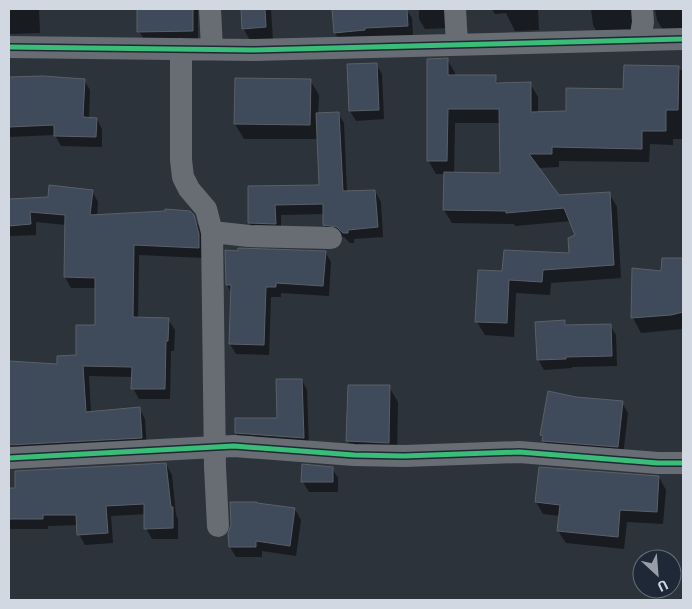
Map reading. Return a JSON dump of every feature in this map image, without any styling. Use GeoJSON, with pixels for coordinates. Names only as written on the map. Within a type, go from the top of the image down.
{"type":"FeatureCollection","features":[{"type":"Feature","properties":{"kind":"street"},"geometry":{"type":"LineString","coordinates":[[210,9],[212,49]]}},
{"type":"Feature","properties":{"kind":"street"},"geometry":{"type":"LineString","coordinates":[[455,9],[457,44]]}},
{"type":"Feature","properties":{"kind":"street"},"geometry":{"type":"LineString","coordinates":[[640,40],[643,22],[642,9]]}},
{"type":"Feature","properties":{"kind":"street"},"geometry":{"type":"LineString","coordinates":[[9,47],[212,49],[683,38]]}},
{"type":"Feature","properties":{"kind":"street"},"geometry":{"type":"LineString","coordinates":[[181,49],[181,160],[183,177],[188,189],[206,209],[212,232],[218,526]]}},
{"type":"Feature","properties":{"kind":"street"},"geometry":{"type":"LineString","coordinates":[[212,232],[249,236],[331,238]]}},
{"type":"Feature","properties":{"kind":"street"},"geometry":{"type":"LineString","coordinates":[[9,458],[234,446],[388,456],[519,452],[658,463],[683,463]]}},
{"type":"Feature","properties":{"kind":"building"},"geometry":{"type":"Polygon","coordinates":[[[137,9],[193,9],[193,31],[137,32],[137,9]]]}},
{"type":"Feature","properties":{"kind":"building"},"geometry":{"type":"Polygon","coordinates":[[[241,9],[265,9],[266,27],[242,29],[241,9]]]}},
{"type":"Feature","properties":{"kind":"building"},"geometry":{"type":"Polygon","coordinates":[[[332,9],[407,9],[408,26],[365,28],[365,30],[334,33],[332,9]]]}},
{"type":"Feature","properties":{"kind":"building"},"geometry":{"type":"Polygon","coordinates":[[[448,58],[448,75],[496,75],[496,83],[531,82],[531,112],[566,111],[566,88],[623,89],[624,65],[679,66],[678,110],[666,110],[666,131],[642,131],[642,149],[552,147],[552,154],[529,154],[559,195],[610,192],[614,265],[543,270],[542,282],[509,280],[507,323],[475,322],[478,270],[502,271],[504,250],[569,253],[568,238],[575,235],[564,208],[506,213],[506,211],[443,210],[444,172],[500,173],[499,109],[448,109],[447,161],[427,161],[427,59],[448,58]]]}},
{"type":"Feature","properties":{"kind":"building"},"geometry":{"type":"Polygon","coordinates":[[[377,63],[379,110],[349,111],[347,64],[377,63]]]}},
{"type":"Feature","properties":{"kind":"building"},"geometry":{"type":"Polygon","coordinates":[[[43,76],[85,79],[83,117],[97,118],[96,137],[54,136],[54,125],[9,127],[9,77],[43,76]]]}},
{"type":"Feature","properties":{"kind":"building"},"geometry":{"type":"Polygon","coordinates":[[[235,78],[311,79],[310,125],[234,124],[235,78]]]}},
{"type":"Feature","properties":{"kind":"building"},"geometry":{"type":"Polygon","coordinates":[[[339,112],[343,191],[375,190],[378,227],[348,230],[348,233],[343,233],[337,227],[323,225],[323,204],[275,205],[276,224],[248,223],[248,186],[319,185],[316,113],[339,112]]]}},
{"type":"Feature","properties":{"kind":"building"},"geometry":{"type":"Polygon","coordinates":[[[49,185],[93,190],[90,215],[165,211],[165,209],[190,211],[194,215],[199,234],[199,248],[134,245],[133,317],[169,318],[168,341],[166,341],[165,389],[131,389],[132,367],[83,366],[86,412],[140,407],[142,438],[9,445],[9,361],[57,364],[57,356],[76,355],[76,325],[95,325],[95,278],[64,277],[65,215],[30,212],[31,224],[9,226],[9,199],[48,197],[49,185]]]}},
{"type":"Feature","properties":{"kind":"building"},"geometry":{"type":"Polygon","coordinates":[[[238,248],[326,251],[323,286],[276,283],[276,287],[266,287],[264,345],[229,344],[231,285],[226,285],[225,250],[238,251],[238,248]]]}},
{"type":"Feature","properties":{"kind":"building"},"geometry":{"type":"Polygon","coordinates":[[[662,258],[683,258],[683,312],[671,315],[631,318],[632,268],[661,271],[662,258]]]}},
{"type":"Feature","properties":{"kind":"building"},"geometry":{"type":"Polygon","coordinates":[[[565,320],[565,325],[611,324],[612,356],[537,360],[535,322],[565,320]]]}},
{"type":"Feature","properties":{"kind":"building"},"geometry":{"type":"Polygon","coordinates":[[[276,379],[302,379],[304,438],[235,433],[235,418],[277,418],[276,379]]]}},
{"type":"Feature","properties":{"kind":"building"},"geometry":{"type":"Polygon","coordinates":[[[348,385],[390,385],[389,443],[346,441],[348,385]]]}},
{"type":"Feature","properties":{"kind":"building"},"geometry":{"type":"Polygon","coordinates":[[[548,391],[576,397],[623,401],[618,447],[542,441],[543,436],[540,435],[548,391]]]}},
{"type":"Feature","properties":{"kind":"building"},"geometry":{"type":"Polygon","coordinates":[[[166,463],[171,507],[173,507],[173,528],[144,529],[144,504],[106,506],[108,533],[77,535],[76,515],[43,515],[43,519],[9,519],[9,488],[15,488],[15,471],[166,463]]]}},
{"type":"Feature","properties":{"kind":"building"},"geometry":{"type":"Polygon","coordinates":[[[302,464],[333,467],[333,482],[301,482],[302,464]]]}},
{"type":"Feature","properties":{"kind":"building"},"geometry":{"type":"Polygon","coordinates":[[[539,467],[659,476],[657,512],[620,510],[618,537],[557,531],[560,505],[535,502],[539,467]]]}},
{"type":"Feature","properties":{"kind":"building"},"geometry":{"type":"Polygon","coordinates":[[[230,502],[257,502],[295,508],[290,546],[256,541],[256,547],[229,547],[228,533],[231,525],[230,502]]]}},
{"type":"Feature","properties":{"kind":"cycle path"},"geometry":{"type":"LineString","coordinates":[[9,47],[253,50],[683,39]]}},
{"type":"Feature","properties":{"kind":"cycle path"},"geometry":{"type":"LineString","coordinates":[[9,458],[234,446],[354,455],[404,456],[519,452],[658,463],[683,463]]}}]}
